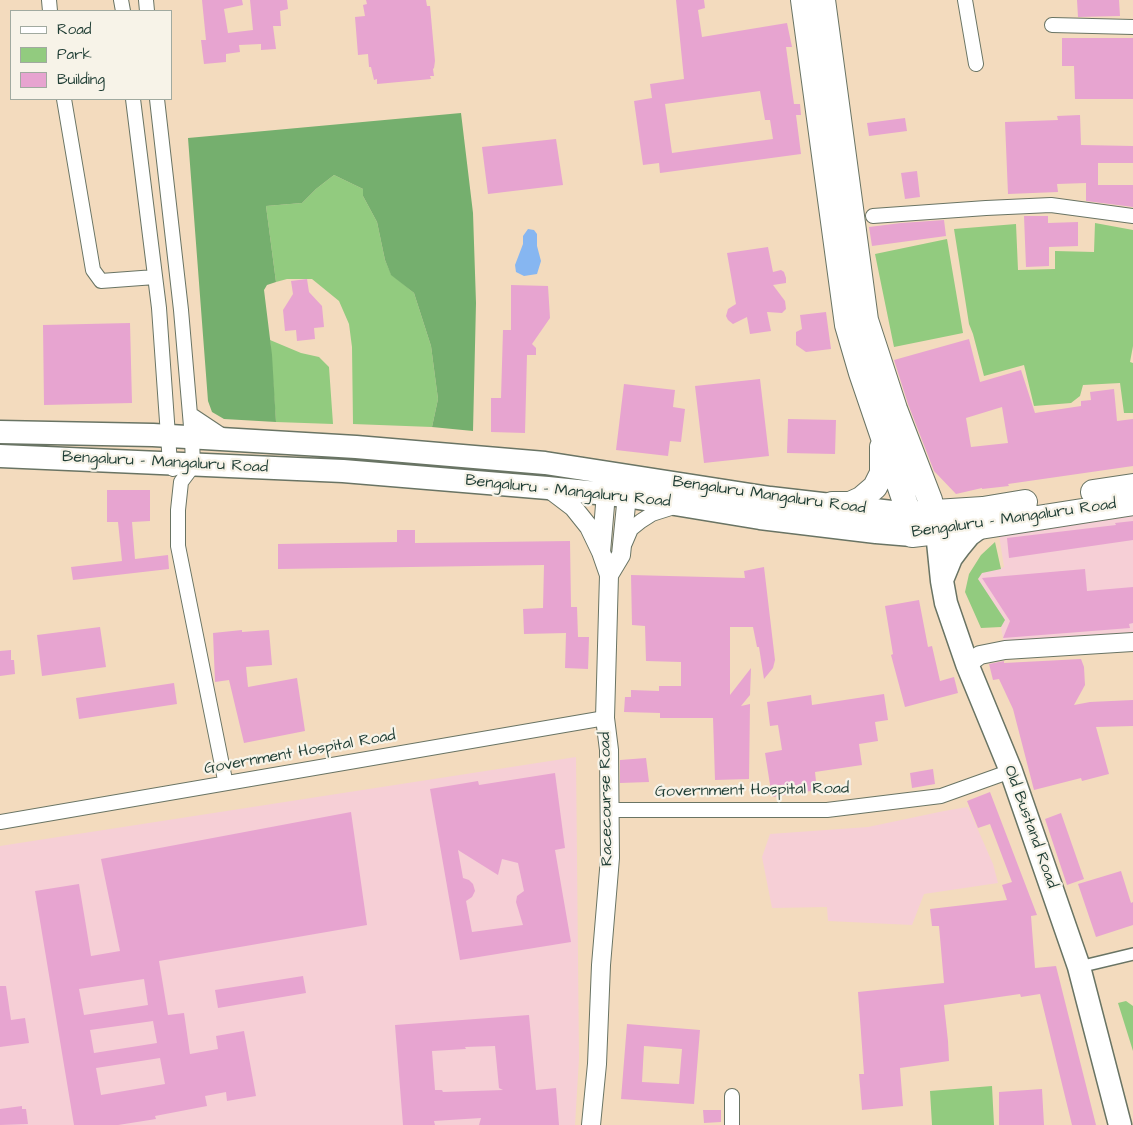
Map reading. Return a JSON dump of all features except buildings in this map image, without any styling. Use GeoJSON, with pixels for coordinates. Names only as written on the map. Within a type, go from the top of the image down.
{"type":"FeatureCollection","features":[{"type":"Feature","properties":{"kind":"highway"},"geometry":{"type":"LineString","coordinates":[[803,0],[847,325],[910,524]]}},
{"type":"Feature","properties":{"kind":"highway"},"geometry":{"type":"LineString","coordinates":[[823,0],[866,320],[935,522]]}},
{"type":"Feature","properties":{"kind":"highway"},"geometry":{"type":"LineString","coordinates":[[832,504],[850,504],[861,499],[875,487],[882,473],[883,465],[879,426]]}},
{"type":"Feature","properties":{"kind":"highway","name":"Bengaluru - Mangaluru Road"},"geometry":{"type":"LineString","coordinates":[[910,524],[935,522],[983,509],[1133,486]]}},
{"type":"Feature","properties":{"kind":"highway","name":"Bengaluru - Mangaluru Road"},"geometry":{"type":"LineString","coordinates":[[935,522],[980,527],[1133,503]]}},
{"type":"Feature","properties":{"kind":"main road","name":"Bengaluru - Mangaluru Road"},"geometry":{"type":"LineString","coordinates":[[0,432],[168,436],[356,447],[545,463],[684,505],[760,518],[876,532],[910,524]]}},
{"type":"Feature","properties":{"kind":"main road"},"geometry":{"type":"LineString","coordinates":[[355,472],[356,447]]}},
{"type":"Feature","properties":{"kind":"main road","name":"Bengaluru - Mangaluru Road"},"geometry":{"type":"LineString","coordinates":[[0,456],[182,471],[355,472],[548,488],[618,484]]}},
{"type":"Feature","properties":{"kind":"main road","name":"Bengaluru Mangaluru Road"},"geometry":{"type":"LineString","coordinates":[[618,484],[832,504],[910,524]]}},
{"type":"Feature","properties":{"kind":"main road","name":"Old Bustand Road"},"geometry":{"type":"LineString","coordinates":[[935,522],[946,603],[967,664],[1010,771],[1080,967],[1120,1125]]}},
{"type":"Feature","properties":{"kind":"main road"},"geometry":{"type":"LineString","coordinates":[[942,581],[951,558],[969,535],[980,527]]}},
{"type":"Feature","properties":{"kind":"street"},"geometry":{"type":"LineString","coordinates":[[965,0],[976,64]]}},
{"type":"Feature","properties":{"kind":"street"},"geometry":{"type":"LineString","coordinates":[[1052,25],[1133,27]]}},
{"type":"Feature","properties":{"kind":"street"},"geometry":{"type":"LineString","coordinates":[[64,100],[93,270],[101,281],[155,277]]}},
{"type":"Feature","properties":{"kind":"street"},"geometry":{"type":"LineString","coordinates":[[133,100],[155,277],[168,436],[182,471]]}},
{"type":"Feature","properties":{"kind":"street"},"geometry":{"type":"LineString","coordinates":[[157,100],[181,310],[192,438],[182,471],[178,510],[178,546],[225,780]]}},
{"type":"Feature","properties":{"kind":"street"},"geometry":{"type":"LineString","coordinates":[[873,216],[1051,205],[1133,216]]}},
{"type":"Feature","properties":{"kind":"street"},"geometry":{"type":"LineString","coordinates":[[190,414],[231,440]]}},
{"type":"Feature","properties":{"kind":"street"},"geometry":{"type":"LineString","coordinates":[[602,552],[618,484]]}},
{"type":"Feature","properties":{"kind":"street","name":"Racecourse Road"},"geometry":{"type":"LineString","coordinates":[[590,1125],[597,1064],[600,965],[610,858],[609,750],[605,718],[609,575],[621,555],[618,484]]}},
{"type":"Feature","properties":{"kind":"street"},"geometry":{"type":"LineString","coordinates":[[548,488],[572,507],[589,527],[602,552],[609,575]]}},
{"type":"Feature","properties":{"kind":"street"},"geometry":{"type":"LineString","coordinates":[[621,555],[631,529],[652,514],[684,505]]}},
{"type":"Feature","properties":{"kind":"street"},"geometry":{"type":"LineString","coordinates":[[967,664],[980,655],[1005,650],[1133,642]]}},
{"type":"Feature","properties":{"kind":"street","name":"Government Hospital Road"},"geometry":{"type":"LineString","coordinates":[[0,822],[605,718]]}},
{"type":"Feature","properties":{"kind":"street","name":"Government Hospital Road"},"geometry":{"type":"LineString","coordinates":[[610,810],[827,810],[941,796],[1010,771]]}},
{"type":"Feature","properties":{"kind":"street"},"geometry":{"type":"LineString","coordinates":[[1080,967],[1133,954]]}},
{"type":"Feature","properties":{"kind":"street"},"geometry":{"type":"LineString","coordinates":[[732,1096],[732,1125]]}},
{"type":"Feature","properties":{"kind":"shaded area"},"geometry":{"type":"Polygon","coordinates":[[[1133,514],[1133,642],[1005,650],[1001,627],[1004,620],[977,579],[982,573],[1004,567],[999,535],[1133,514]]]}},
{"type":"Feature","properties":{"kind":"shaded area"},"geometry":{"type":"Polygon","coordinates":[[[576,757],[579,1059],[575,1125],[0,1125],[0,846],[576,757]]]}},
{"type":"Feature","properties":{"kind":"shaded area"},"geometry":{"type":"Polygon","coordinates":[[[968,807],[993,864],[998,883],[924,894],[912,925],[828,921],[827,907],[772,908],[762,857],[770,834],[868,827],[968,807]]]}},
{"type":"Feature","properties":{"kind":"green space"},"geometry":{"type":"Polygon","coordinates":[[[461,113],[473,213],[476,303],[473,431],[432,427],[438,399],[431,346],[414,293],[391,275],[385,260],[377,222],[363,196],[363,189],[334,175],[302,203],[266,206],[276,282],[267,285],[264,290],[272,355],[276,422],[224,419],[212,412],[208,401],[188,138],[461,113]]]}},
{"type":"Feature","properties":{"kind":"green space"},"geometry":{"type":"Polygon","coordinates":[[[334,175],[363,189],[363,196],[377,222],[385,260],[391,274],[414,293],[431,346],[438,399],[432,427],[353,424],[352,347],[349,324],[339,301],[312,279],[287,279],[276,282],[266,206],[302,203],[334,175]]]}},
{"type":"Feature","properties":{"kind":"green space"},"geometry":{"type":"Polygon","coordinates":[[[1095,223],[1133,230],[1133,346],[1130,362],[1133,363],[1133,413],[1124,413],[1120,383],[1083,385],[1080,396],[1071,403],[1034,406],[1024,365],[984,376],[969,324],[954,229],[1016,224],[1018,270],[1055,269],[1055,251],[1094,252],[1095,223]]]}},
{"type":"Feature","properties":{"kind":"green space"},"geometry":{"type":"Polygon","coordinates":[[[947,239],[963,333],[894,347],[875,254],[947,239]]]}},
{"type":"Feature","properties":{"kind":"green space"},"geometry":{"type":"Polygon","coordinates":[[[270,340],[301,353],[319,357],[329,367],[333,424],[276,422],[270,340]]]}},
{"type":"Feature","properties":{"kind":"green space"},"geometry":{"type":"Polygon","coordinates":[[[995,542],[1001,569],[982,573],[978,579],[1005,620],[1001,627],[981,628],[965,592],[969,574],[981,555],[995,542]]]}},
{"type":"Feature","properties":{"kind":"green space"},"geometry":{"type":"Polygon","coordinates":[[[1126,1001],[1133,1006],[1133,1051],[1118,1003],[1126,1001]]]}},
{"type":"Feature","properties":{"kind":"green space"},"geometry":{"type":"Polygon","coordinates":[[[992,1086],[994,1125],[932,1125],[930,1091],[992,1086]]]}},
{"type":"Feature","properties":{"kind":"water"},"geometry":{"type":"Polygon","coordinates":[[[528,229],[534,230],[537,234],[537,246],[541,261],[537,274],[524,276],[516,272],[515,265],[523,244],[523,236],[528,229]]]}}]}
